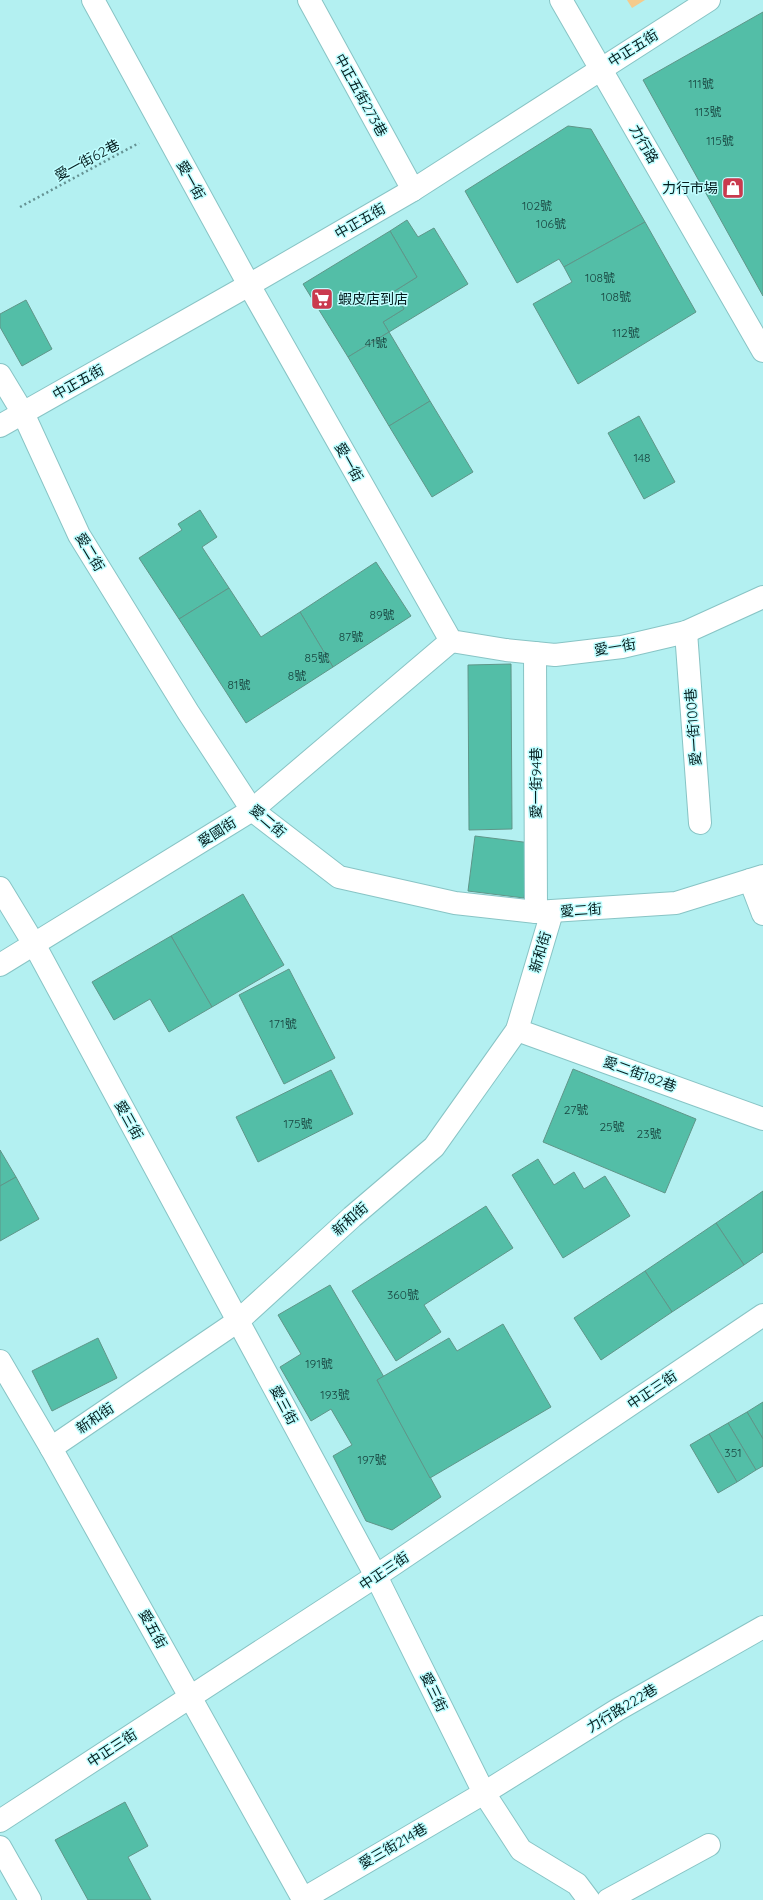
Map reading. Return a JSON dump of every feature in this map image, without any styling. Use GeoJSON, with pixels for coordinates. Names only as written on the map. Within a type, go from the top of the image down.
{"type":"FeatureCollection","features":[{"type":"Feature","properties":{"kind":"street","name":"愛一街"},"geometry":{"type":"LineString","coordinates":[[93,0],[249,286],[451,642],[555,655],[622,647],[686,632],[763,597]]}},
{"type":"Feature","properties":{"kind":"street","name":"中正五街273巷"},"geometry":{"type":"LineString","coordinates":[[309,0],[413,190]]}},
{"type":"Feature","properties":{"kind":"street","name":"力行路"},"geometry":{"type":"LineString","coordinates":[[561,0],[763,351]]}},
{"type":"Feature","properties":{"kind":"street","name":"中正五街"},"geometry":{"type":"LineString","coordinates":[[0,426],[249,286],[413,190],[709,0]]}},
{"type":"Feature","properties":{"kind":"street","name":"愛二街"},"geometry":{"type":"LineString","coordinates":[[0,375],[23,413],[79,535],[188,712],[252,810],[339,878],[455,903],[544,912],[676,903],[757,878]]}},
{"type":"Feature","properties":{"kind":"street","name":"愛一街100巷"},"geometry":{"type":"LineString","coordinates":[[686,632],[700,823]]}},
{"type":"Feature","properties":{"kind":"street","name":"愛國街"},"geometry":{"type":"LineString","coordinates":[[0,965],[252,810],[451,642]]}},
{"type":"Feature","properties":{"kind":"street","name":"愛一街94巷"},"geometry":{"type":"LineString","coordinates":[[535,653],[544,912]]}},
{"type":"Feature","properties":{"kind":"street"},"geometry":{"type":"LineString","coordinates":[[757,878],[763,914]]}},
{"type":"Feature","properties":{"kind":"street","name":"愛三街"},"geometry":{"type":"LineString","coordinates":[[0,888],[34,944],[376,1576],[484,1793],[521,1850],[577,1884],[588,1900]]}},
{"type":"Feature","properties":{"kind":"street","name":"新和街"},"geometry":{"type":"LineString","coordinates":[[51,1448],[238,1321],[352,1217],[434,1147],[517,1030],[544,912]]}},
{"type":"Feature","properties":{"kind":"street","name":"愛二街182巷"},"geometry":{"type":"LineString","coordinates":[[517,1030],[763,1119]]}},
{"type":"Feature","properties":{"kind":"street","name":"中正三街"},"geometry":{"type":"LineString","coordinates":[[0,1821],[376,1576],[763,1315]]}},
{"type":"Feature","properties":{"kind":"street","name":"愛五街"},"geometry":{"type":"LineString","coordinates":[[0,1362],[51,1448],[303,1899]]}},
{"type":"Feature","properties":{"kind":"street","name":"力行路222巷"},"geometry":{"type":"LineString","coordinates":[[484,1793],[617,1710],[763,1627]]}},
{"type":"Feature","properties":{"kind":"street","name":"愛三街214巷"},"geometry":{"type":"LineString","coordinates":[[303,1899],[484,1793]]}},
{"type":"Feature","properties":{"kind":"street"},"geometry":{"type":"LineString","coordinates":[[608,1900],[709,1845]]}},
{"type":"Feature","properties":{"kind":"street"},"geometry":{"type":"LineString","coordinates":[[0,1848],[30,1900]]}},
{"type":"Feature","properties":{"kind":"path","name":"愛一街62巷"},"geometry":{"type":"LineString","coordinates":[[20,208],[164,130]]}},
{"type":"Feature","properties":{"kind":"shaded area"},"geometry":{"type":"Polygon","coordinates":[[[627,0],[645,0],[632,8],[627,0]]]}},
{"type":"Feature","properties":{"kind":"building","name":"力行市場"},"geometry":{"type":"Polygon","coordinates":[[[763,12],[763,296],[643,80],[763,12]]]}},
{"type":"Feature","properties":{"kind":"building"},"geometry":{"type":"Polygon","coordinates":[[[568,126],[591,129],[645,222],[564,267],[559,259],[517,283],[465,191],[568,126]]]}},
{"type":"Feature","properties":{"kind":"building"},"geometry":{"type":"Polygon","coordinates":[[[407,220],[418,237],[434,228],[468,284],[389,332],[383,322],[404,309],[393,292],[417,277],[390,231],[407,220]]]}},
{"type":"Feature","properties":{"kind":"building"},"geometry":{"type":"Polygon","coordinates":[[[645,222],[696,312],[578,384],[533,304],[572,282],[564,267],[645,222]]]}},
{"type":"Feature","properties":{"kind":"building"},"geometry":{"type":"Polygon","coordinates":[[[390,231],[417,277],[393,292],[404,309],[383,322],[389,332],[348,357],[303,284],[390,231]]]}},
{"type":"Feature","properties":{"kind":"building"},"geometry":{"type":"Polygon","coordinates":[[[26,300],[52,349],[22,366],[0,327],[0,314],[26,300]]]}},
{"type":"Feature","properties":{"kind":"building"},"geometry":{"type":"Polygon","coordinates":[[[389,332],[430,401],[389,426],[348,357],[389,332]]]}},
{"type":"Feature","properties":{"kind":"building"},"geometry":{"type":"Polygon","coordinates":[[[430,401],[473,472],[432,497],[389,426],[430,401]]]}},
{"type":"Feature","properties":{"kind":"building"},"geometry":{"type":"Polygon","coordinates":[[[639,416],[675,482],[644,499],[608,433],[639,416]]]}},
{"type":"Feature","properties":{"kind":"building"},"geometry":{"type":"Polygon","coordinates":[[[200,510],[217,537],[202,547],[229,588],[179,619],[139,558],[182,530],[178,524],[200,510]]]}},
{"type":"Feature","properties":{"kind":"building"},"geometry":{"type":"Polygon","coordinates":[[[376,562],[411,616],[333,667],[300,612],[376,562]]]}},
{"type":"Feature","properties":{"kind":"building"},"geometry":{"type":"Polygon","coordinates":[[[229,588],[261,637],[300,612],[333,667],[246,723],[179,619],[229,588]]]}},
{"type":"Feature","properties":{"kind":"building"},"geometry":{"type":"Polygon","coordinates":[[[511,664],[512,829],[469,830],[468,665],[511,664]]]}},
{"type":"Feature","properties":{"kind":"building"},"geometry":{"type":"Polygon","coordinates":[[[475,836],[531,843],[524,898],[468,891],[475,836]]]}},
{"type":"Feature","properties":{"kind":"building"},"geometry":{"type":"Polygon","coordinates":[[[243,894],[284,965],[212,1007],[171,936],[243,894]]]}},
{"type":"Feature","properties":{"kind":"building"},"geometry":{"type":"Polygon","coordinates":[[[171,936],[212,1007],[169,1032],[150,999],[114,1020],[92,982],[171,936]]]}},
{"type":"Feature","properties":{"kind":"building"},"geometry":{"type":"Polygon","coordinates":[[[289,969],[335,1058],[284,1084],[239,995],[289,969]]]}},
{"type":"Feature","properties":{"kind":"building"},"geometry":{"type":"Polygon","coordinates":[[[573,1069],[696,1119],[665,1193],[543,1142],[573,1069]]]}},
{"type":"Feature","properties":{"kind":"building"},"geometry":{"type":"Polygon","coordinates":[[[331,1070],[353,1114],[258,1162],[236,1117],[331,1070]]]}},
{"type":"Feature","properties":{"kind":"building"},"geometry":{"type":"Polygon","coordinates":[[[0,1150],[16,1177],[0,1186],[0,1150]]]}},
{"type":"Feature","properties":{"kind":"building"},"geometry":{"type":"Polygon","coordinates":[[[538,1159],[554,1185],[574,1172],[584,1189],[605,1176],[630,1216],[563,1258],[512,1175],[538,1159]]]}},
{"type":"Feature","properties":{"kind":"building"},"geometry":{"type":"Polygon","coordinates":[[[16,1177],[39,1219],[0,1241],[0,1186],[16,1177]]]}},
{"type":"Feature","properties":{"kind":"building"},"geometry":{"type":"Polygon","coordinates":[[[763,1191],[763,1252],[744,1265],[716,1223],[763,1191]]]}},
{"type":"Feature","properties":{"kind":"building"},"geometry":{"type":"Polygon","coordinates":[[[486,1206],[513,1248],[424,1305],[441,1332],[396,1361],[352,1291],[486,1206]]]}},
{"type":"Feature","properties":{"kind":"building"},"geometry":{"type":"Polygon","coordinates":[[[716,1223],[744,1265],[672,1312],[645,1271],[716,1223]]]}},
{"type":"Feature","properties":{"kind":"building"},"geometry":{"type":"Polygon","coordinates":[[[645,1271],[672,1312],[601,1360],[574,1318],[645,1271]]]}},
{"type":"Feature","properties":{"kind":"building"},"geometry":{"type":"Polygon","coordinates":[[[330,1285],[384,1377],[377,1380],[441,1497],[392,1530],[366,1521],[333,1456],[352,1445],[331,1409],[311,1421],[280,1367],[301,1354],[278,1315],[330,1285]]]}},
{"type":"Feature","properties":{"kind":"building"},"geometry":{"type":"Polygon","coordinates":[[[503,1324],[551,1407],[430,1478],[377,1380],[449,1338],[457,1351],[503,1324]]]}},
{"type":"Feature","properties":{"kind":"building"},"geometry":{"type":"Polygon","coordinates":[[[98,1338],[117,1378],[52,1411],[32,1371],[98,1338]]]}},
{"type":"Feature","properties":{"kind":"building"},"geometry":{"type":"Polygon","coordinates":[[[763,1402],[763,1439],[747,1412],[763,1402]]]}},
{"type":"Feature","properties":{"kind":"building"},"geometry":{"type":"Polygon","coordinates":[[[747,1412],[763,1439],[763,1466],[756,1470],[728,1423],[747,1412]]]}},
{"type":"Feature","properties":{"kind":"building"},"geometry":{"type":"Polygon","coordinates":[[[728,1423],[756,1470],[737,1482],[709,1434],[728,1423]]]}},
{"type":"Feature","properties":{"kind":"building"},"geometry":{"type":"Polygon","coordinates":[[[709,1434],[737,1482],[718,1493],[690,1445],[709,1434]]]}},
{"type":"Feature","properties":{"kind":"building"},"geometry":{"type":"Polygon","coordinates":[[[125,1802],[148,1846],[128,1857],[151,1900],[88,1900],[55,1840],[125,1802]]]}},
{"type":"Feature","properties":{"kind":"place","name":"力行市場"},"geometry":{"type":"Point","coordinates":[733,188]}},
{"type":"Feature","properties":{"kind":"place","name":"蝦皮店到店"},"geometry":{"type":"Point","coordinates":[322,299]}}]}
